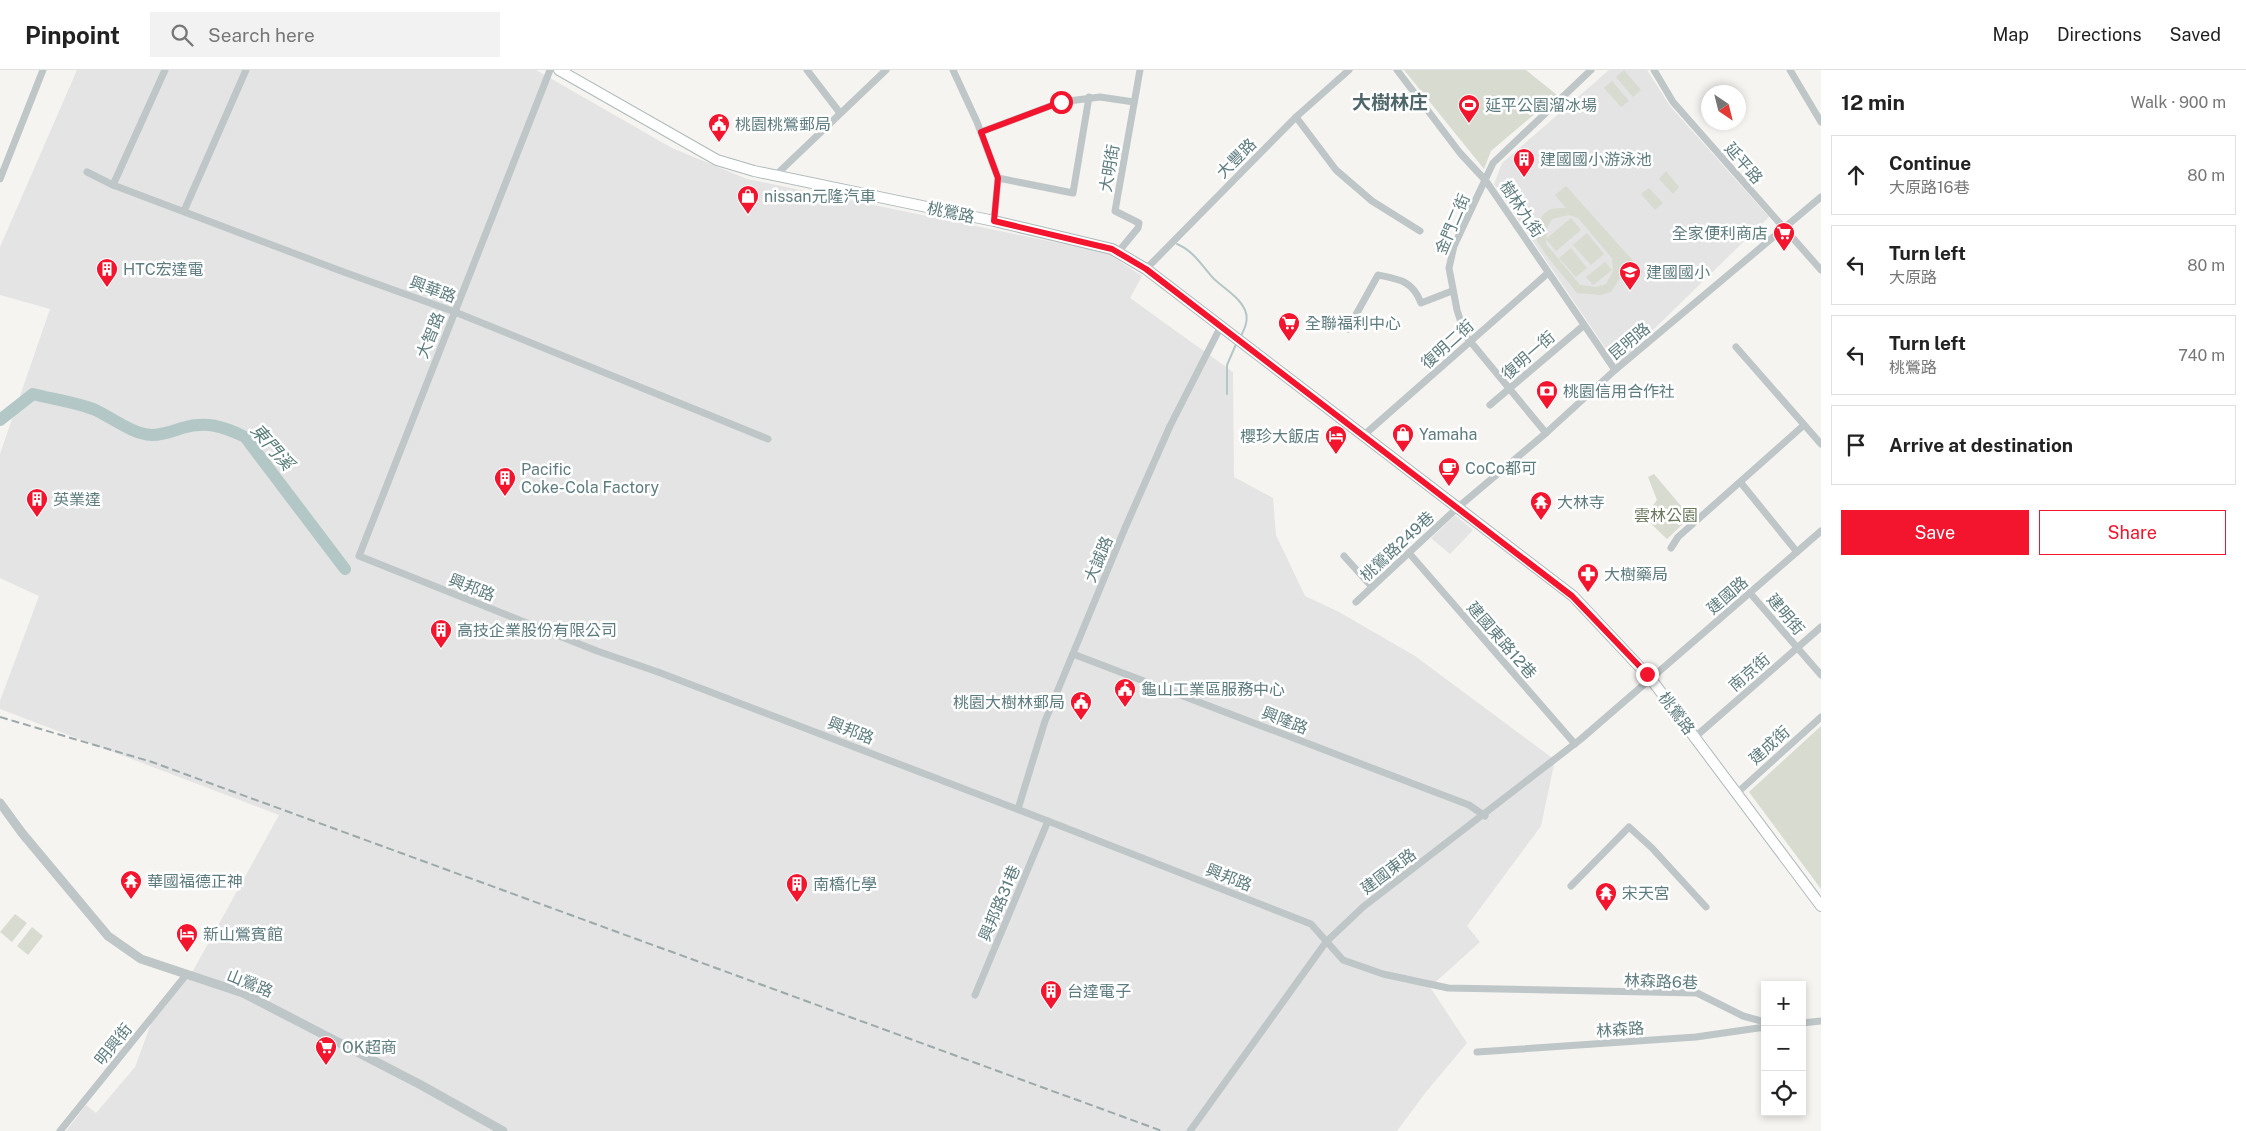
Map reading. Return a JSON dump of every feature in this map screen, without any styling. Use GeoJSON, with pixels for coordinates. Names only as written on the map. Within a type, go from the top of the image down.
{"type":"FeatureCollection","features":[{"type":"Feature","properties":{"kind":"main road","name":"桃鶯路"},"geometry":{"type":"LineString","coordinates":[[559,70],[717,160],[757,172],[777,174],[994,221],[1119,251],[1221,326],[1364,435],[1456,509],[1572,596],[1652,679],[1821,906]]}},
{"type":"Feature","properties":{"kind":"street"},"geometry":{"type":"LineString","coordinates":[[0,179],[43,70]]}},
{"type":"Feature","properties":{"kind":"street"},"geometry":{"type":"LineString","coordinates":[[113,185],[165,70]]}},
{"type":"Feature","properties":{"kind":"street"},"geometry":{"type":"LineString","coordinates":[[184,210],[246,70]]}},
{"type":"Feature","properties":{"kind":"street","name":"大智路"},"geometry":{"type":"LineString","coordinates":[[359,556],[550,70]]}},
{"type":"Feature","properties":{"kind":"street"},"geometry":{"type":"LineString","coordinates":[[808,70],[840,113]]}},
{"type":"Feature","properties":{"kind":"street"},"geometry":{"type":"LineString","coordinates":[[777,174],[886,70]]}},
{"type":"Feature","properties":{"kind":"street","name":"大明街"},"geometry":{"type":"LineString","coordinates":[[1119,251],[1138,228],[1138,222],[1115,211],[1140,70]]}},
{"type":"Feature","properties":{"kind":"street","name":"大豐路"},"geometry":{"type":"LineString","coordinates":[[1146,269],[1296,117],[1349,70]]}},
{"type":"Feature","properties":{"kind":"street","name":"樹林九街"},"geometry":{"type":"LineString","coordinates":[[1397,70],[1460,153],[1486,181],[1583,326],[1615,370]]}},
{"type":"Feature","properties":{"kind":"street","name":"金門二街"},"geometry":{"type":"LineString","coordinates":[[1546,433],[1465,335],[1452,292],[1449,268],[1454,246],[1493,163],[1591,70]]}},
{"type":"Feature","properties":{"kind":"street","name":"延平路"},"geometry":{"type":"LineString","coordinates":[[1654,70],[1673,102],[1821,270]]}},
{"type":"Feature","properties":{"kind":"street"},"geometry":{"type":"LineString","coordinates":[[1790,70],[1821,122]]}},
{"type":"Feature","properties":{"kind":"street"},"geometry":{"type":"LineString","coordinates":[[956,71],[998,178],[994,221]]}},
{"type":"Feature","properties":{"kind":"street"},"geometry":{"type":"LineString","coordinates":[[998,178],[1073,193],[1089,97]]}},
{"type":"Feature","properties":{"kind":"street"},"geometry":{"type":"LineString","coordinates":[[981,132],[1061,102],[1089,97],[1134,102]]}},
{"type":"Feature","properties":{"kind":"street"},"geometry":{"type":"LineString","coordinates":[[1296,117],[1336,170],[1372,201],[1420,231]]}},
{"type":"Feature","properties":{"kind":"street","name":"興華路"},"geometry":{"type":"LineString","coordinates":[[87,172],[113,185],[455,312],[768,439]]}},
{"type":"Feature","properties":{"kind":"street","name":"昆明路"},"geometry":{"type":"LineString","coordinates":[[1456,509],[1546,433],[1615,370],[1821,197]]}},
{"type":"Feature","properties":{"kind":"street","name":"復明二街"},"geometry":{"type":"LineString","coordinates":[[1364,435],[1548,273]]}},
{"type":"Feature","properties":{"kind":"street"},"geometry":{"type":"LineString","coordinates":[[1348,329],[1378,275],[1398,279],[1414,288],[1421,303],[1452,292]]}},
{"type":"Feature","properties":{"kind":"street","name":"大誠路"},"geometry":{"type":"LineString","coordinates":[[1018,809],[1045,721],[1073,654],[1170,426],[1221,326]]}},
{"type":"Feature","properties":{"kind":"street","name":"復明一街"},"geometry":{"type":"LineString","coordinates":[[1490,405],[1583,326]]}},
{"type":"Feature","properties":{"kind":"street"},"geometry":{"type":"LineString","coordinates":[[1736,347],[1821,444]]}},
{"type":"Feature","properties":{"kind":"street"},"geometry":{"type":"LineString","coordinates":[[1671,548],[1678,537],[1804,425]]}},
{"type":"Feature","properties":{"kind":"street"},"geometry":{"type":"LineString","coordinates":[[1741,483],[1797,552]]}},
{"type":"Feature","properties":{"kind":"street","name":"桃鶯路249巷"},"geometry":{"type":"LineString","coordinates":[[1356,602],[1456,509]]}},
{"type":"Feature","properties":{"kind":"street","name":"建國路"},"geometry":{"type":"LineString","coordinates":[[1652,679],[1821,531]]}},
{"type":"Feature","properties":{"kind":"street","name":"建國東路12巷"},"geometry":{"type":"LineString","coordinates":[[1409,553],[1575,744]]}},
{"type":"Feature","properties":{"kind":"street","name":"興邦路"},"geometry":{"type":"LineString","coordinates":[[359,556],[597,651],[658,672],[1018,809],[1311,924],[1343,960],[1383,974],[1448,988],[1550,991]]}},
{"type":"Feature","properties":{"kind":"street"},"geometry":{"type":"LineString","coordinates":[[1344,556],[1372,587]]}},
{"type":"Feature","properties":{"kind":"street","name":"建明街"},"geometry":{"type":"LineString","coordinates":[[1750,593],[1821,675]]}},
{"type":"Feature","properties":{"kind":"street","name":"南京街"},"geometry":{"type":"LineString","coordinates":[[1695,738],[1821,627]]}},
{"type":"Feature","properties":{"kind":"street","name":"興隆路"},"geometry":{"type":"LineString","coordinates":[[1073,654],[1468,805],[1485,816]]}},
{"type":"Feature","properties":{"kind":"street","name":"建國東路"},"geometry":{"type":"LineString","coordinates":[[1190,1131],[1326,942],[1363,907],[1485,816],[1652,679]]}},
{"type":"Feature","properties":{"kind":"street","name":"建成街"},"geometry":{"type":"LineString","coordinates":[[1736,793],[1821,717]]}},
{"type":"Feature","properties":{"kind":"street","name":"山鶯路"},"geometry":{"type":"LineString","coordinates":[[0,803],[18,828],[108,936],[141,959],[243,993],[287,1014],[421,1085],[503,1131]]}},
{"type":"Feature","properties":{"kind":"street","name":"興邦路31巷"},"geometry":{"type":"LineString","coordinates":[[975,995],[1048,821]]}},
{"type":"Feature","properties":{"kind":"street"},"geometry":{"type":"LineString","coordinates":[[1571,886],[1629,827],[1652,848],[1706,907]]}},
{"type":"Feature","properties":{"kind":"street","name":"明興街"},"geometry":{"type":"LineString","coordinates":[[60,1131],[186,975]]}},
{"type":"Feature","properties":{"kind":"street","name":"林森路6巷"},"geometry":{"type":"LineString","coordinates":[[1550,991],[1697,993],[1743,1016],[1761,1021]]}},
{"type":"Feature","properties":{"kind":"street"},"geometry":{"type":"LineString","coordinates":[[1806,1023],[1821,1021]]}},
{"type":"Feature","properties":{"kind":"street","name":"林森路"},"geometry":{"type":"LineString","coordinates":[[1477,1052],[1696,1037],[1761,1028]]}},
{"type":"Feature","properties":{"kind":"shaded area"},"geometry":{"type":"Polygon","coordinates":[[[77,70],[536,70],[672,148],[747,179],[1107,253],[1142,276],[1130,298],[1233,372],[1234,477],[1273,498],[1276,535],[1305,596],[1339,612],[1415,656],[1555,760],[1541,826],[1467,926],[1480,942],[1430,987],[1467,1043],[1426,1092],[1397,1131],[66,1131],[86,1105],[96,1113],[135,1067],[152,1021],[194,969],[279,815],[0,709],[0,701],[39,596],[0,578],[0,454],[50,309],[0,295],[0,247],[77,70]]]}},
{"type":"Feature","properties":{"kind":"shaded area","name":"建國國小"},"geometry":{"type":"Polygon","coordinates":[[[1609,70],[1647,70],[1670,106],[1769,217],[1617,365],[1494,184],[1502,163],[1609,70]]]}},
{"type":"Feature","properties":{"kind":"shaded area"},"geometry":{"type":"Polygon","coordinates":[[[1455,515],[1473,530],[1450,554],[1431,538],[1455,515]]]}},
{"type":"Feature","properties":{"kind":"green space"},"geometry":{"type":"Polygon","coordinates":[[[1404,70],[1526,70],[1557,95],[1491,151],[1484,169],[1404,70]]]}},
{"type":"Feature","properties":{"kind":"green space"},"geometry":{"type":"Polygon","coordinates":[[[1624,70],[1641,90],[1633,97],[1616,77],[1624,70]]]}},
{"type":"Feature","properties":{"kind":"green space"},"geometry":{"type":"Polygon","coordinates":[[[1612,81],[1629,101],[1621,107],[1604,88],[1612,81]]]}},
{"type":"Feature","properties":{"kind":"green space"},"geometry":{"type":"Polygon","coordinates":[[[1666,171],[1679,187],[1673,194],[1659,179],[1666,171]]]}},
{"type":"Feature","properties":{"kind":"green space"},"geometry":{"type":"Polygon","coordinates":[[[1566,186],[1643,272],[1633,280],[1623,268],[1620,278],[1611,292],[1601,295],[1577,293],[1546,255],[1536,238],[1538,223],[1547,211],[1556,208],[1566,208],[1555,195],[1566,186]],[[1569,215],[1552,219],[1547,228],[1546,244],[1580,285],[1596,287],[1606,284],[1613,271],[1612,258],[1578,218],[1569,215]]]}},
{"type":"Feature","properties":{"kind":"green space"},"geometry":{"type":"Polygon","coordinates":[[[1649,188],[1663,203],[1655,210],[1641,194],[1649,188]]]}},
{"type":"Feature","properties":{"kind":"green space"},"geometry":{"type":"Polygon","coordinates":[[[1571,218],[1581,230],[1556,251],[1546,239],[1571,218]]]}},
{"type":"Feature","properties":{"kind":"green space"},"geometry":{"type":"Polygon","coordinates":[[[1587,233],[1604,254],[1591,265],[1573,245],[1587,233]]]}},
{"type":"Feature","properties":{"kind":"green space"},"geometry":{"type":"Polygon","coordinates":[[[1571,248],[1587,268],[1576,277],[1559,258],[1571,248]]]}},
{"type":"Feature","properties":{"kind":"green space"},"geometry":{"type":"Polygon","coordinates":[[[1605,262],[1612,270],[1593,285],[1586,277],[1605,262]]]}},
{"type":"Feature","properties":{"kind":"green space","name":"雲林公園"},"geometry":{"type":"Polygon","coordinates":[[[1654,474],[1687,513],[1687,520],[1667,539],[1644,517],[1657,500],[1648,477],[1654,474]]]}},
{"type":"Feature","properties":{"kind":"green space"},"geometry":{"type":"Polygon","coordinates":[[[1821,726],[1821,889],[1749,792],[1821,726]]]}},
{"type":"Feature","properties":{"kind":"green space"},"geometry":{"type":"Polygon","coordinates":[[[15,914],[27,923],[12,942],[0,932],[15,914]]]}},
{"type":"Feature","properties":{"kind":"green space"},"geometry":{"type":"Polygon","coordinates":[[[32,927],[43,936],[28,955],[17,946],[32,927]]]}},
{"type":"Feature","properties":{"kind":"waterway"},"geometry":{"type":"LineString","coordinates":[[1177,244],[1193,255],[1214,279],[1242,305],[1247,320],[1241,336]]}},
{"type":"Feature","properties":{"kind":"waterway"},"geometry":{"type":"LineString","coordinates":[[1227,394],[1227,365],[1237,342]]}},
{"type":"Feature","properties":{"kind":"waterway","name":"東門溪"},"geometry":{"type":"LineString","coordinates":[[0,420],[33,394],[93,409],[144,434],[168,433],[199,425],[222,427],[237,433],[245,437],[345,569]]}},
{"type":"Feature","properties":{"kind":"railway"},"geometry":{"type":"LineString","coordinates":[[0,717],[152,762],[1162,1131]]}},
{"type":"Feature","properties":{"kind":"place","name":"延平公園溜冰場"},"geometry":{"type":"Point","coordinates":[1469,124]}},
{"type":"Feature","properties":{"kind":"place","name":"桃園桃鶯郵局"},"geometry":{"type":"Point","coordinates":[719,143]}},
{"type":"Feature","properties":{"kind":"place","name":"建國國小游泳池"},"geometry":{"type":"Point","coordinates":[1524,178]}},
{"type":"Feature","properties":{"kind":"place","name":"nissan元隆汽車"},"geometry":{"type":"Point","coordinates":[748,215]}},
{"type":"Feature","properties":{"kind":"place","name":"全家便利商店"},"geometry":{"type":"Point","coordinates":[1784,252]}},
{"type":"Feature","properties":{"kind":"place","name":"HTC宏達電"},"geometry":{"type":"Point","coordinates":[107,288]}},
{"type":"Feature","properties":{"kind":"place","name":"建國國小"},"geometry":{"type":"Point","coordinates":[1630,291]}},
{"type":"Feature","properties":{"kind":"place","name":"全聯福利中心"},"geometry":{"type":"Point","coordinates":[1289,342]}},
{"type":"Feature","properties":{"kind":"place","name":"桃園信用合作社"},"geometry":{"type":"Point","coordinates":[1547,410]}},
{"type":"Feature","properties":{"kind":"place","name":"Yamaha"},"geometry":{"type":"Point","coordinates":[1403,453]}},
{"type":"Feature","properties":{"kind":"place","name":"櫻珍大飯店"},"geometry":{"type":"Point","coordinates":[1336,455]}},
{"type":"Feature","properties":{"kind":"place","name":"CoCo都可"},"geometry":{"type":"Point","coordinates":[1449,487]}},
{"type":"Feature","properties":{"kind":"place","name":"Pacific Coke-Cola Factory"},"geometry":{"type":"Point","coordinates":[505,497]}},
{"type":"Feature","properties":{"kind":"place","name":"英業達"},"geometry":{"type":"Point","coordinates":[37,518]}},
{"type":"Feature","properties":{"kind":"place","name":"大林寺"},"geometry":{"type":"Point","coordinates":[1541,521]}},
{"type":"Feature","properties":{"kind":"place","name":"大樹藥局"},"geometry":{"type":"Point","coordinates":[1588,593]}},
{"type":"Feature","properties":{"kind":"place","name":"高技企業股份有限公司"},"geometry":{"type":"Point","coordinates":[441,649]}},
{"type":"Feature","properties":{"kind":"place","name":"龜山工業區服務中心"},"geometry":{"type":"Point","coordinates":[1125,708]}},
{"type":"Feature","properties":{"kind":"place","name":"桃園大樹林郵局"},"geometry":{"type":"Point","coordinates":[1081,721]}},
{"type":"Feature","properties":{"kind":"place","name":"華國福德正神"},"geometry":{"type":"Point","coordinates":[131,900]}},
{"type":"Feature","properties":{"kind":"place","name":"南橋化學"},"geometry":{"type":"Point","coordinates":[797,903]}},
{"type":"Feature","properties":{"kind":"place","name":"宋天宮"},"geometry":{"type":"Point","coordinates":[1606,912]}},
{"type":"Feature","properties":{"kind":"place","name":"新山鶯賓館"},"geometry":{"type":"Point","coordinates":[187,953]}},
{"type":"Feature","properties":{"kind":"place","name":"台達電子"},"geometry":{"type":"Point","coordinates":[1051,1010]}},
{"type":"Feature","properties":{"kind":"place","name":"OK超商"},"geometry":{"type":"Point","coordinates":[326,1066]}},
{"type":"Feature","properties":{"kind":"district","name":"大樹林庄"},"geometry":{"type":"Point","coordinates":[1390,102]}},
{"type":"Feature","properties":{"kind":"route"},"geometry":{"type":"LineString","coordinates":[[1061,102],[981,132],[998,178],[994,221],[1119,251],[1146,269],[1349,423],[1456,509],[1504,542],[1572,596],[1647,674]]}}]}
